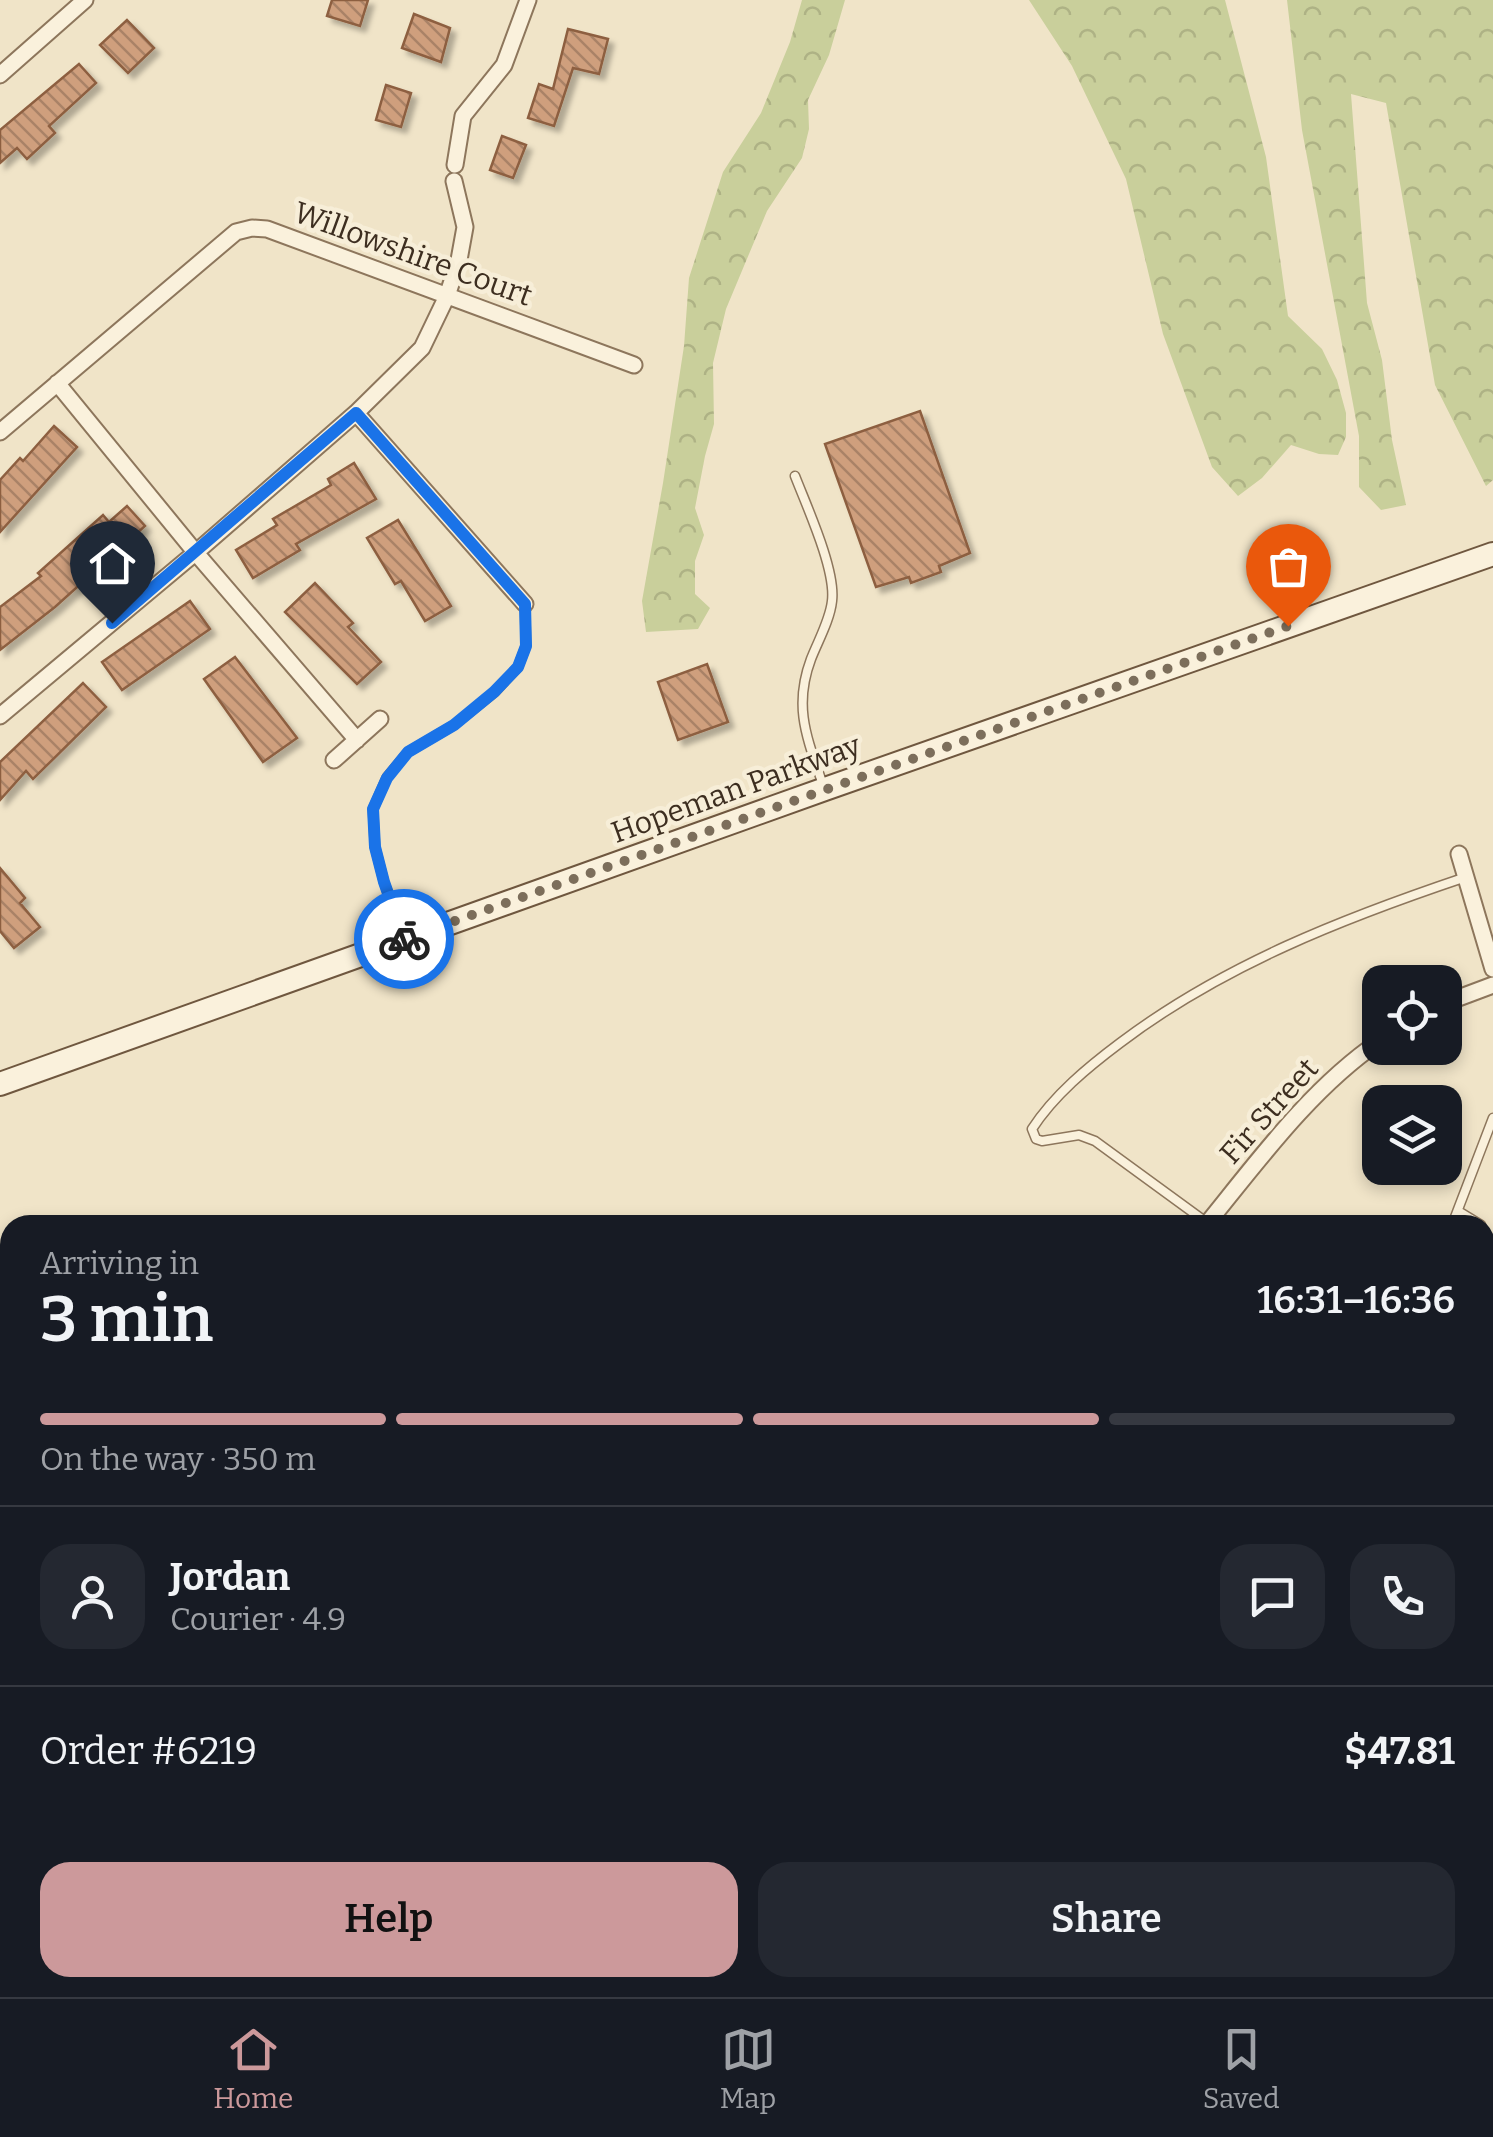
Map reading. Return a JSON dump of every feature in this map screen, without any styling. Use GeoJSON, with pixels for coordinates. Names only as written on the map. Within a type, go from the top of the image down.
{"type":"FeatureCollection","features":[{"type":"Feature","properties":{"kind":"main road","name":"Hopeman Parkway"},"geometry":{"type":"LineString","coordinates":[[0,1084],[1493,554]]}},
{"type":"Feature","properties":{"kind":"street"},"geometry":{"type":"LineString","coordinates":[[0,75],[85,0]]}},
{"type":"Feature","properties":{"kind":"street"},"geometry":{"type":"LineString","coordinates":[[0,716],[196,553],[356,413],[422,348],[459,260],[465,227],[454,173],[463,116],[504,65],[528,0]]}},
{"type":"Feature","properties":{"kind":"street","name":"Willowshire Court"},"geometry":{"type":"LineString","coordinates":[[0,432],[236,232],[252,228],[267,229],[634,365]]}},
{"type":"Feature","properties":{"kind":"street"},"geometry":{"type":"LineString","coordinates":[[57,383],[357,740]]}},
{"type":"Feature","properties":{"kind":"street"},"geometry":{"type":"LineString","coordinates":[[356,413],[525,604]]}},
{"type":"Feature","properties":{"kind":"street"},"geometry":{"type":"LineString","coordinates":[[334,760],[380,719]]}},
{"type":"Feature","properties":{"kind":"street"},"geometry":{"type":"LineString","coordinates":[[1460,854],[1493,968]]}},
{"type":"Feature","properties":{"kind":"street"},"geometry":{"type":"LineString","coordinates":[[1462,997],[1493,985]]}},
{"type":"Feature","properties":{"kind":"street","name":"Fir Street"},"geometry":{"type":"LineString","coordinates":[[1214,1215],[1298,1114],[1362,1056]]}},
{"type":"Feature","properties":{"kind":"lane"},"geometry":{"type":"LineString","coordinates":[[795,476],[832,586],[831,607],[806,674],[801,707],[804,728],[825,789]]}},
{"type":"Feature","properties":{"kind":"lane"},"geometry":{"type":"LineString","coordinates":[[404,939],[375,847],[373,809],[387,778],[408,752],[454,725],[518,667],[526,646],[525,604]]}},
{"type":"Feature","properties":{"kind":"lane"},"geometry":{"type":"LineString","coordinates":[[1195,1215],[1096,1141],[1078,1134],[1036,1140],[1032,1129],[1092,1064],[1176,1003],[1284,947],[1466,877]]}},
{"type":"Feature","properties":{"kind":"lane"},"geometry":{"type":"LineString","coordinates":[[1456,1215],[1493,1118]]}},
{"type":"Feature","properties":{"kind":"lane"},"geometry":{"type":"LineString","coordinates":[[1458,1210],[1466,1215]]}},
{"type":"Feature","properties":{"kind":"green space"},"geometry":{"type":"Polygon","coordinates":[[[802,0],[845,0],[829,55],[808,100],[809,129],[802,158],[767,211],[726,309],[713,363],[714,424],[695,508],[704,535],[695,561],[695,594],[710,608],[698,629],[646,632],[642,601],[684,346],[689,278],[723,172],[761,113],[790,42],[802,0]]]}},
{"type":"Feature","properties":{"kind":"green space"},"geometry":{"type":"Polygon","coordinates":[[[1029,0],[1225,0],[1266,157],[1288,316],[1322,349],[1337,380],[1346,413],[1346,437],[1338,455],[1291,445],[1262,478],[1238,496],[1212,467],[1163,334],[1126,179],[1072,66],[1029,0]]]}},
{"type":"Feature","properties":{"kind":"green space"},"geometry":{"type":"Polygon","coordinates":[[[1287,0],[1493,0],[1493,480],[1486,486],[1435,385],[1386,103],[1351,94],[1367,303],[1382,360],[1392,440],[1406,505],[1381,510],[1359,487],[1359,436],[1302,130],[1287,0]]]}},
{"type":"Feature","properties":{"kind":"building"},"geometry":{"type":"Polygon","coordinates":[[[332,0],[368,0],[360,26],[327,16],[332,0]]]}},
{"type":"Feature","properties":{"kind":"building"},"geometry":{"type":"Polygon","coordinates":[[[414,14],[450,28],[441,62],[402,48],[414,14]]]}},
{"type":"Feature","properties":{"kind":"building"},"geometry":{"type":"Polygon","coordinates":[[[127,20],[154,48],[128,73],[100,45],[127,20]]]}},
{"type":"Feature","properties":{"kind":"building"},"geometry":{"type":"Polygon","coordinates":[[[568,29],[608,39],[599,74],[573,68],[554,126],[528,118],[539,84],[553,89],[568,29]]]}},
{"type":"Feature","properties":{"kind":"building"},"geometry":{"type":"Polygon","coordinates":[[[79,64],[96,83],[49,126],[55,133],[27,159],[17,148],[0,163],[0,130],[79,64]]]}},
{"type":"Feature","properties":{"kind":"building"},"geometry":{"type":"Polygon","coordinates":[[[386,85],[411,93],[401,127],[376,120],[386,85]]]}},
{"type":"Feature","properties":{"kind":"building"},"geometry":{"type":"Polygon","coordinates":[[[502,136],[526,145],[513,178],[490,170],[502,136]]]}},
{"type":"Feature","properties":{"kind":"building"},"geometry":{"type":"Polygon","coordinates":[[[920,411],[970,553],[939,566],[941,572],[911,583],[909,577],[876,587],[825,444],[920,411]]]}},
{"type":"Feature","properties":{"kind":"building"},"geometry":{"type":"Polygon","coordinates":[[[54,426],[77,447],[0,532],[0,480],[54,426]]]}},
{"type":"Feature","properties":{"kind":"building"},"geometry":{"type":"Polygon","coordinates":[[[354,463],[376,499],[296,544],[300,550],[253,578],[236,550],[277,525],[273,519],[331,485],[328,479],[354,463]]]}},
{"type":"Feature","properties":{"kind":"building"},"geometry":{"type":"Polygon","coordinates":[[[127,506],[145,526],[55,607],[0,650],[0,607],[41,576],[38,573],[103,515],[109,522],[127,506]]]}},
{"type":"Feature","properties":{"kind":"building"},"geometry":{"type":"Polygon","coordinates":[[[398,520],[451,606],[425,621],[401,581],[395,584],[367,538],[398,520]]]}},
{"type":"Feature","properties":{"kind":"building"},"geometry":{"type":"Polygon","coordinates":[[[315,583],[353,623],[348,627],[381,662],[357,684],[285,612],[315,583]]]}},
{"type":"Feature","properties":{"kind":"building"},"geometry":{"type":"Polygon","coordinates":[[[190,601],[210,629],[122,690],[102,662],[190,601]]]}},
{"type":"Feature","properties":{"kind":"building"},"geometry":{"type":"Polygon","coordinates":[[[235,657],[297,738],[263,762],[204,679],[235,657]]]}},
{"type":"Feature","properties":{"kind":"building"},"geometry":{"type":"Polygon","coordinates":[[[707,664],[728,722],[678,740],[658,682],[707,664]]]}},
{"type":"Feature","properties":{"kind":"building"},"geometry":{"type":"Polygon","coordinates":[[[83,683],[106,707],[33,779],[26,771],[0,800],[0,762],[83,683]]]}},
{"type":"Feature","properties":{"kind":"building"},"geometry":{"type":"Polygon","coordinates":[[[0,868],[25,898],[20,903],[40,927],[14,948],[0,931],[0,868]]]}},
{"type":"Feature","properties":{"kind":"way so far"},"geometry":{"type":"LineString","coordinates":[[404,939],[1288,626]]}},
{"type":"Feature","properties":{"kind":"route"},"geometry":{"type":"LineString","coordinates":[[112,623],[356,413],[525,604],[526,646],[518,667],[454,725],[408,752],[387,778],[373,809],[375,847],[404,939]]}}]}
